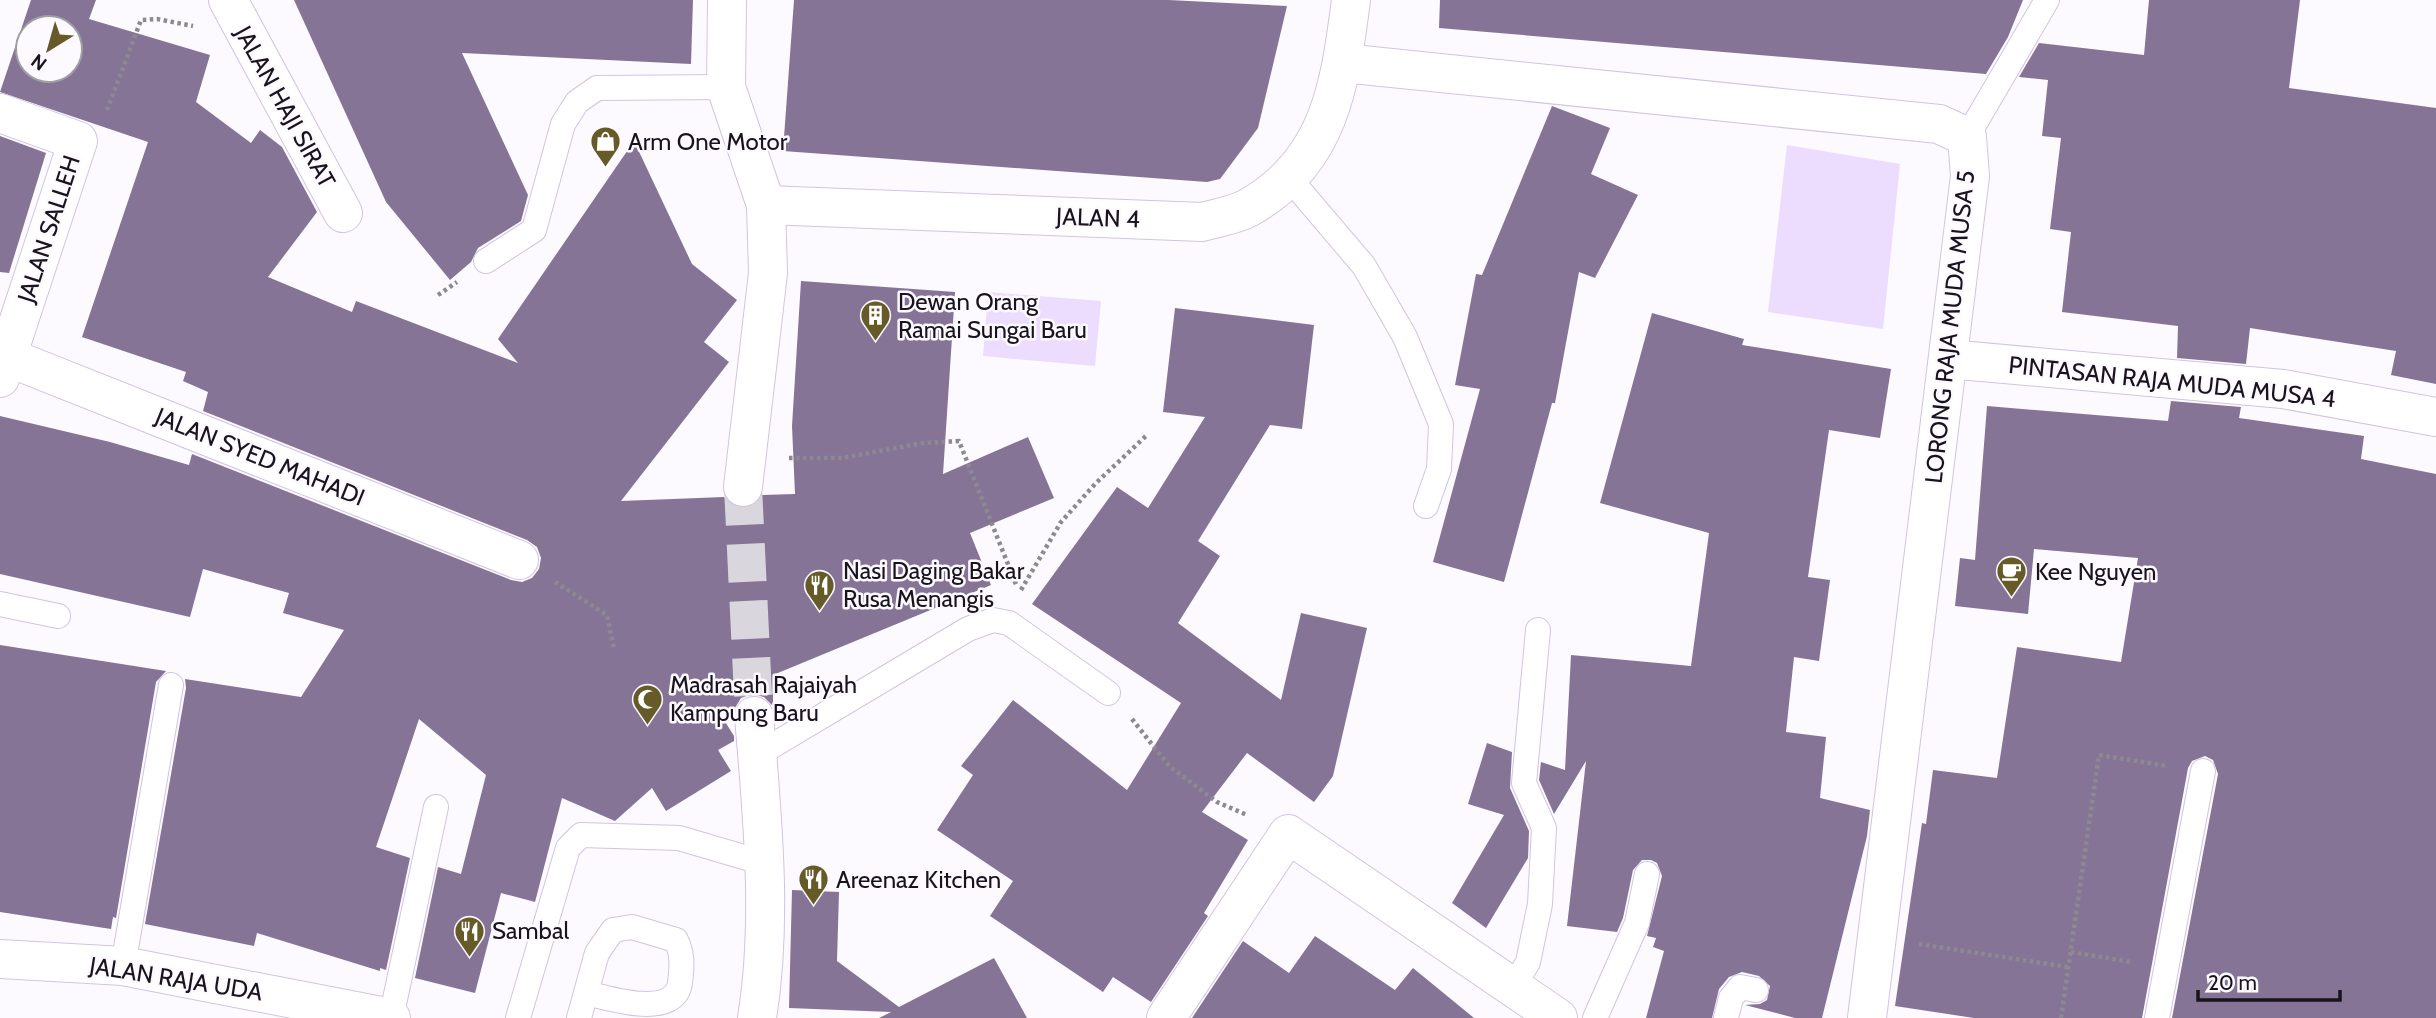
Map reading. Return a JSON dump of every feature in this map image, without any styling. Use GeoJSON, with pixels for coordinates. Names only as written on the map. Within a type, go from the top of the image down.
{"type":"FeatureCollection","features":[{"type":"Feature","properties":{"kind":"street"},"geometry":{"type":"LineString","coordinates":[[727,0],[726,87],[766,205],[768,273],[745,471]]}},
{"type":"Feature","properties":{"kind":"street","name":"JALAN 4"},"geometry":{"type":"LineString","coordinates":[[766,205],[1202,222],[1247,209],[1290,179],[1316,145],[1343,64],[1351,0]]}},
{"type":"Feature","properties":{"kind":"street","name":"JALAN HAJI SIRAT"},"geometry":{"type":"LineString","coordinates":[[234,11],[343,213]]}},
{"type":"Feature","properties":{"kind":"street","name":"LORONG RAJA MUDA MUSA 5"},"geometry":{"type":"LineString","coordinates":[[1343,64],[1938,124],[1967,137],[1970,176],[1867,1018]]}},
{"type":"Feature","properties":{"kind":"street","name":"JALAN SALLEH"},"geometry":{"type":"LineString","coordinates":[[0,113],[78,141],[2,363]]}},
{"type":"Feature","properties":{"kind":"street","name":"PINTASAN RAJA MUDA MUSA 4"},"geometry":{"type":"LineString","coordinates":[[1948,359],[2283,389],[2436,417]]}},
{"type":"Feature","properties":{"kind":"street","name":"JALAN SYED MAHADI"},"geometry":{"type":"LineString","coordinates":[[2,363],[519,559]]}},
{"type":"Feature","properties":{"kind":"street"},"geometry":{"type":"LineString","coordinates":[[754,716],[764,863],[763,980],[757,1018]]}},
{"type":"Feature","properties":{"kind":"street"},"geometry":{"type":"LineString","coordinates":[[1166,1018],[1288,834],[1558,1018]]}},
{"type":"Feature","properties":{"kind":"street","name":"JALAN RAJA UDA"},"geometry":{"type":"LineString","coordinates":[[0,959],[123,966],[391,1018]]}},
{"type":"Feature","properties":{"kind":"lane"},"geometry":{"type":"LineString","coordinates":[[1967,137],[2047,0]]}},
{"type":"Feature","properties":{"kind":"lane"},"geometry":{"type":"LineString","coordinates":[[486,261],[534,230],[563,124],[577,102],[597,88],[726,87]]}},
{"type":"Feature","properties":{"kind":"lane"},"geometry":{"type":"LineString","coordinates":[[1290,179],[1364,267],[1405,337],[1441,424],[1439,469],[1426,506]]}},
{"type":"Feature","properties":{"kind":"lane"},"geometry":{"type":"LineString","coordinates":[[0,604],[58,616]]}},
{"type":"Feature","properties":{"kind":"lane"},"geometry":{"type":"LineString","coordinates":[[757,755],[968,629],[993,620],[1009,623],[1108,693]]}},
{"type":"Feature","properties":{"kind":"lane"},"geometry":{"type":"LineString","coordinates":[[1513,988],[1528,962],[1540,904],[1544,828],[1524,783],[1538,630]]}},
{"type":"Feature","properties":{"kind":"lane"},"geometry":{"type":"LineString","coordinates":[[123,966],[171,685]]}},
{"type":"Feature","properties":{"kind":"lane"},"geometry":{"type":"LineString","coordinates":[[2157,1018],[2203,771]]}},
{"type":"Feature","properties":{"kind":"lane"},"geometry":{"type":"LineString","coordinates":[[391,1018],[436,807]]}},
{"type":"Feature","properties":{"kind":"lane"},"geometry":{"type":"LineString","coordinates":[[518,1018],[568,848],[581,835],[679,838],[764,863]]}},
{"type":"Feature","properties":{"kind":"lane"},"geometry":{"type":"LineString","coordinates":[[1595,1018],[1637,923],[1647,874]]}},
{"type":"Feature","properties":{"kind":"lane"},"geometry":{"type":"LineString","coordinates":[[1726,1018],[1731,998],[1740,987],[1756,990]]}},
{"type":"Feature","properties":{"kind":"lane"},"geometry":{"type":"LineString","coordinates":[[579,1018],[586,992]]}},
{"type":"Feature","properties":{"kind":"path"},"geometry":{"type":"LineString","coordinates":[[78,141],[103,124],[141,20],[157,19],[202,26],[234,11]]}},
{"type":"Feature","properties":{"kind":"path"},"geometry":{"type":"LineString","coordinates":[[745,471],[842,458],[923,443],[959,441],[1019,593],[1061,522],[1096,483],[1128,456],[1147,435]]}},
{"type":"Feature","properties":{"kind":"path"},"geometry":{"type":"LineString","coordinates":[[519,559],[607,615],[614,649]]}},
{"type":"Feature","properties":{"kind":"path"},"geometry":{"type":"LineString","coordinates":[[1108,693],[1169,766],[1217,802],[1288,834]]}},
{"type":"Feature","properties":{"kind":"path"},"geometry":{"type":"LineString","coordinates":[[2061,1018],[2099,755],[2203,771]]}},
{"type":"Feature","properties":{"kind":"path"},"geometry":{"type":"LineString","coordinates":[[1877,937],[2068,967]]}},
{"type":"Feature","properties":{"kind":"path"},"geometry":{"type":"LineString","coordinates":[[2071,952],[2167,968]]}},
{"type":"Feature","properties":{"kind":"shaded area"},"geometry":{"type":"Polygon","coordinates":[[[1787,145],[1900,164],[1883,329],[1768,312],[1787,145]]]}},
{"type":"Feature","properties":{"kind":"shaded area"},"geometry":{"type":"Polygon","coordinates":[[[988,292],[1101,301],[1095,366],[983,356],[988,292]]]}},
{"type":"Feature","properties":{"kind":"building"},"geometry":{"type":"Polygon","coordinates":[[[31,0],[96,0],[89,19],[210,55],[196,102],[251,143],[260,130],[282,147],[317,212],[268,277],[352,312],[356,301],[518,363],[498,339],[634,141],[692,264],[737,300],[704,342],[729,362],[621,501],[724,497],[731,505],[741,509],[752,507],[762,495],[795,494],[792,426],[801,281],[955,292],[943,474],[1028,437],[1054,498],[970,533],[991,585],[773,675],[773,706],[764,697],[752,694],[741,698],[733,711],[719,712],[734,736],[734,741],[718,750],[731,771],[666,811],[652,788],[615,821],[562,798],[535,902],[501,893],[475,993],[415,978],[438,867],[461,874],[486,775],[419,719],[376,847],[410,858],[386,970],[380,968],[380,971],[257,933],[254,946],[145,924],[186,688],[185,679],[301,697],[344,630],[283,613],[289,593],[203,569],[190,617],[0,574],[0,416],[110,442],[189,465],[192,454],[511,580],[522,582],[532,578],[539,569],[541,558],[537,547],[527,540],[203,411],[208,392],[183,381],[186,372],[82,337],[148,142],[0,92],[14,50],[14,84],[84,84],[84,14],[26,14],[31,0]]]}},
{"type":"Feature","properties":{"kind":"building"},"geometry":{"type":"Polygon","coordinates":[[[294,0],[693,0],[691,64],[462,53],[528,195],[521,221],[478,248],[471,262],[450,280],[386,202],[294,0]]]}},
{"type":"Feature","properties":{"kind":"building"},"geometry":{"type":"Polygon","coordinates":[[[794,0],[1169,0],[1287,6],[1258,128],[1220,179],[1207,182],[783,151],[794,0]]]}},
{"type":"Feature","properties":{"kind":"building"},"geometry":{"type":"Polygon","coordinates":[[[1440,0],[2023,0],[2008,37],[1986,74],[1439,28],[1440,0]]]}},
{"type":"Feature","properties":{"kind":"building"},"geometry":{"type":"Polygon","coordinates":[[[2149,0],[2300,0],[2289,88],[2436,108],[2436,384],[2391,375],[2396,351],[2250,328],[2246,364],[2177,358],[2178,326],[2062,312],[2071,232],[2050,229],[2061,138],[2042,136],[2048,80],[2019,77],[2039,43],[2144,55],[2149,0]]]}},
{"type":"Feature","properties":{"kind":"building"},"geometry":{"type":"Polygon","coordinates":[[[1552,106],[1610,128],[1591,174],[1638,195],[1595,278],[1579,272],[1555,403],[1552,403],[1504,582],[1433,562],[1480,389],[1455,385],[1476,274],[1482,275],[1552,106]]]}},
{"type":"Feature","properties":{"kind":"building"},"geometry":{"type":"Polygon","coordinates":[[[0,136],[46,153],[9,273],[0,272],[0,136]]]}},
{"type":"Feature","properties":{"kind":"building"},"geometry":{"type":"Polygon","coordinates":[[[1175,308],[1314,325],[1302,429],[1270,425],[1198,541],[1220,556],[1178,623],[1281,700],[1301,613],[1367,628],[1333,776],[1314,802],[1247,753],[1202,812],[1248,840],[1204,913],[1208,916],[1151,1002],[1113,977],[1103,992],[990,916],[1013,881],[937,830],[973,775],[961,766],[1013,700],[1127,790],[1181,703],[1032,604],[1117,487],[1148,508],[1205,417],[1163,412],[1175,308]]]}},
{"type":"Feature","properties":{"kind":"building"},"geometry":{"type":"Polygon","coordinates":[[[1652,313],[1744,339],[1742,345],[1891,369],[1880,438],[1829,430],[1808,577],[1830,580],[1819,661],[1794,657],[1786,732],[1826,737],[1820,798],[1870,810],[1867,836],[1822,1018],[1795,1018],[1745,1005],[1760,1004],[1767,1000],[1770,986],[1759,976],[1742,972],[1729,977],[1719,989],[1712,1018],[1646,1018],[1664,951],[1653,947],[1656,938],[1647,936],[1662,876],[1657,863],[1651,860],[1642,860],[1633,870],[1623,918],[1617,932],[1567,926],[1586,761],[1554,814],[1539,780],[1541,762],[1565,770],[1571,655],[1691,666],[1709,533],[1600,503],[1652,313]]]}},
{"type":"Feature","properties":{"kind":"building"},"geometry":{"type":"Polygon","coordinates":[[[2171,401],[2241,407],[2239,418],[2364,436],[2361,459],[2436,474],[2436,1018],[2172,1018],[2218,774],[2213,760],[2205,756],[2192,761],[2188,768],[2142,1018],[1974,1018],[1895,1006],[1922,823],[1926,824],[1933,770],[1997,778],[2017,647],[2121,662],[2138,558],[2034,549],[2028,614],[1955,606],[1960,558],[1975,560],[1987,406],[2168,421],[2171,401]]]}},
{"type":"Feature","properties":{"kind":"building"},"geometry":{"type":"Polygon","coordinates":[[[0,645],[166,671],[156,682],[116,918],[113,917],[111,929],[0,912],[0,645]]]}},
{"type":"Feature","properties":{"kind":"building"},"geometry":{"type":"Polygon","coordinates":[[[1487,743],[1512,752],[1510,788],[1529,831],[1528,858],[1486,928],[1452,903],[1504,815],[1468,804],[1487,743]]]}},
{"type":"Feature","properties":{"kind":"building"},"geometry":{"type":"Polygon","coordinates":[[[792,890],[839,892],[837,961],[899,1007],[994,958],[1027,1018],[879,1018],[891,1012],[789,1008],[792,890]]]}},
{"type":"Feature","properties":{"kind":"building"},"geometry":{"type":"Polygon","coordinates":[[[1315,936],[1395,990],[1413,968],[1474,1018],[1192,1018],[1243,941],[1289,973],[1315,936]]]}},
{"type":"Feature","properties":{"kind":"tunnel"},"geometry":{"type":"LineString","coordinates":[[743,487],[754,716]]}},
{"type":"Feature","properties":{"kind":"place","name":"Arm One Motor"},"geometry":{"type":"Point","coordinates":[605,169]}},
{"type":"Feature","properties":{"kind":"place","name":"Dewan Orang Ramai Sungai Baru"},"geometry":{"type":"Point","coordinates":[875,343]}},
{"type":"Feature","properties":{"kind":"place","name":"Kee Nguyen"},"geometry":{"type":"Point","coordinates":[2012,599]}},
{"type":"Feature","properties":{"kind":"place","name":"Nasi Daging Bakar Rusa Menangis"},"geometry":{"type":"Point","coordinates":[820,612]}},
{"type":"Feature","properties":{"kind":"place","name":"Madrasah Rajaiyah Kampung Baru"},"geometry":{"type":"Point","coordinates":[647,726]}},
{"type":"Feature","properties":{"kind":"place","name":"Areenaz Kitchen"},"geometry":{"type":"Point","coordinates":[813,907]}},
{"type":"Feature","properties":{"kind":"place","name":"Sambal"},"geometry":{"type":"Point","coordinates":[469,958]}}]}
